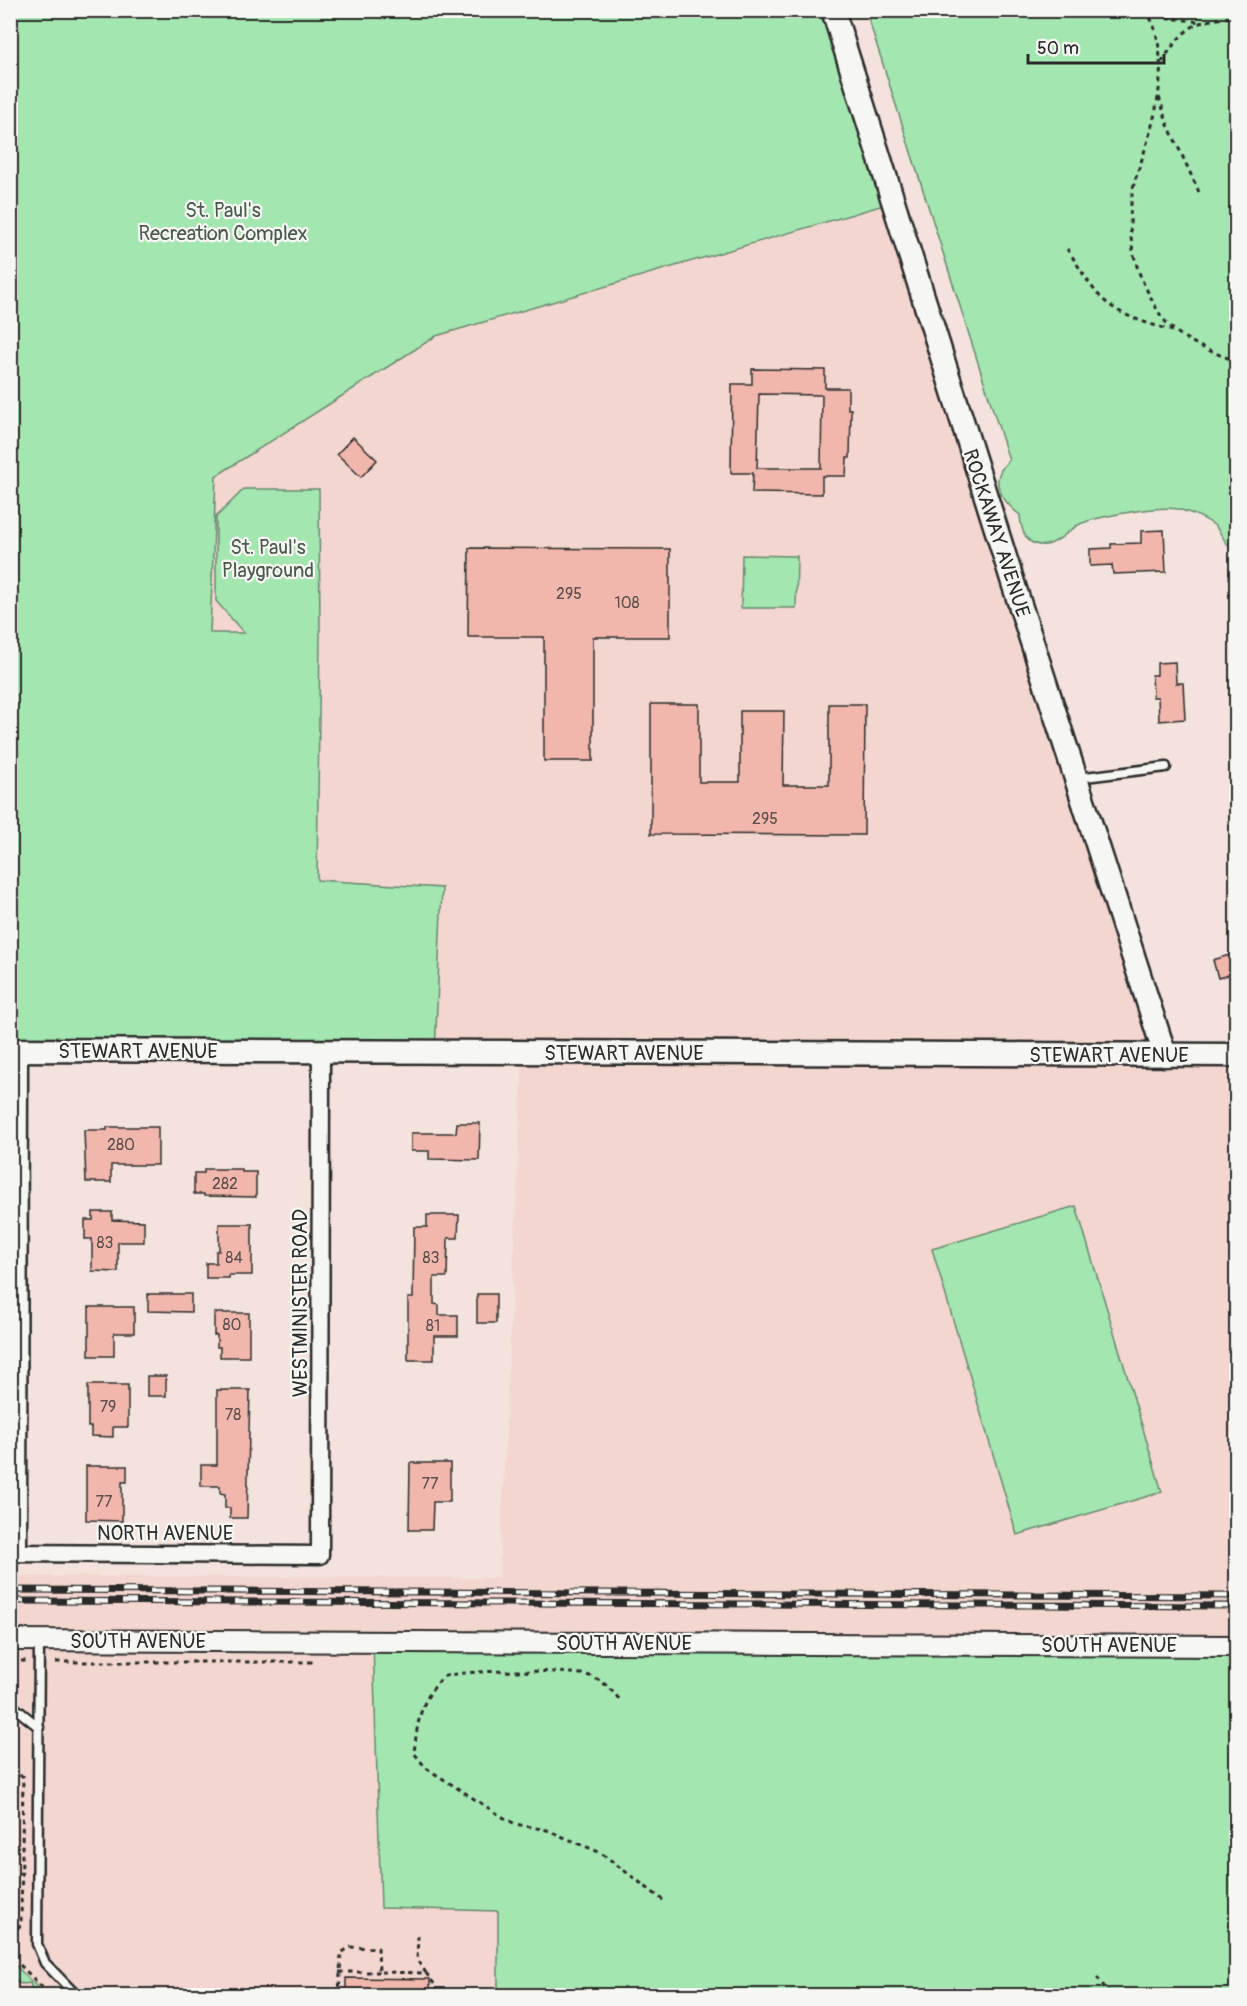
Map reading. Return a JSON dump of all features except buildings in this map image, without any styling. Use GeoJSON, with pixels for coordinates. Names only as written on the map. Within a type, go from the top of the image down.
{"type":"FeatureCollection","features":[{"type":"Feature","properties":{"kind":"main road","name":"ROCKAWAY AVENUE"},"geometry":{"type":"LineString","coordinates":[[833,10],[1015,589],[1165,1055]]}},
{"type":"Feature","properties":{"kind":"main road","name":"STEWART AVENUE"},"geometry":{"type":"LineString","coordinates":[[15,1050],[1236,1055]]}},
{"type":"Feature","properties":{"kind":"street"},"geometry":{"type":"LineString","coordinates":[[14,1553],[15,1050]]}},
{"type":"Feature","properties":{"kind":"street","name":"WESTMINISTER ROAD"},"geometry":{"type":"LineString","coordinates":[[320,1555],[321,1051]]}},
{"type":"Feature","properties":{"kind":"street","name":"NORTH AVENUE"},"geometry":{"type":"LineString","coordinates":[[14,1553],[320,1555]]}},
{"type":"Feature","properties":{"kind":"street","name":"SOUTH AVENUE"},"geometry":{"type":"LineString","coordinates":[[10,1640],[1236,1646]]}},
{"type":"Feature","properties":{"kind":"lane"},"geometry":{"type":"LineString","coordinates":[[1076,778],[1166,767]]}},
{"type":"Feature","properties":{"kind":"lane"},"geometry":{"type":"LineString","coordinates":[[39,1640],[37,1944],[45,1963],[77,1995]]}},
{"type":"Feature","properties":{"kind":"lane"},"geometry":{"type":"LineString","coordinates":[[10,1704],[39,1727]]}},
{"type":"Feature","properties":{"kind":"path"},"geometry":{"type":"LineString","coordinates":[[1145,10],[1157,33],[1161,64],[1158,97],[1132,193],[1131,241],[1139,277],[1164,321],[1176,332]]}},
{"type":"Feature","properties":{"kind":"path"},"geometry":{"type":"LineString","coordinates":[[1150,10],[1162,17],[1203,22]]}},
{"type":"Feature","properties":{"kind":"path"},"geometry":{"type":"LineString","coordinates":[[1161,64],[1179,38],[1192,27],[1203,22],[1236,16]]}},
{"type":"Feature","properties":{"kind":"path"},"geometry":{"type":"LineString","coordinates":[[1158,97],[1199,192]]}},
{"type":"Feature","properties":{"kind":"path"},"geometry":{"type":"LineString","coordinates":[[1067,249],[1089,283],[1106,302],[1126,315],[1176,332],[1215,353],[1236,361]]}},
{"type":"Feature","properties":{"kind":"path"},"geometry":{"type":"LineString","coordinates":[[12,1661],[28,1661]]}},
{"type":"Feature","properties":{"kind":"path"},"geometry":{"type":"LineString","coordinates":[[56,1662],[318,1662]]}},
{"type":"Feature","properties":{"kind":"path"},"geometry":{"type":"LineString","coordinates":[[619,1699],[605,1684],[587,1675],[536,1671],[470,1673],[443,1677],[426,1696],[416,1730],[414,1753],[426,1768],[501,1816],[515,1824],[547,1830],[601,1853],[663,1900]]}},
{"type":"Feature","properties":{"kind":"path"},"geometry":{"type":"LineString","coordinates":[[10,1934],[21,1925],[23,1764]]}},
{"type":"Feature","properties":{"kind":"path"},"geometry":{"type":"LineString","coordinates":[[10,1775],[23,1776]]}},
{"type":"Feature","properties":{"kind":"path"},"geometry":{"type":"LineString","coordinates":[[10,1876],[21,1873]]}},
{"type":"Feature","properties":{"kind":"path"},"geometry":{"type":"LineString","coordinates":[[418,1936],[417,1960],[435,1985],[436,1994],[458,1994]]}},
{"type":"Feature","properties":{"kind":"path"},"geometry":{"type":"LineString","coordinates":[[339,1995],[341,1953],[350,1947],[378,1948],[378,1972]]}},
{"type":"Feature","properties":{"kind":"path"},"geometry":{"type":"LineString","coordinates":[[20,1965],[51,1995]]}},
{"type":"Feature","properties":{"kind":"path"},"geometry":{"type":"LineString","coordinates":[[339,1972],[426,1973]]}},
{"type":"Feature","properties":{"kind":"path"},"geometry":{"type":"LineString","coordinates":[[1097,1977],[1111,1995]]}},
{"type":"Feature","properties":{"kind":"shaded area"},"geometry":{"type":"Polygon","coordinates":[[[894,202],[1165,1054],[1236,1054],[1236,1640],[373,1642],[380,1909],[498,1911],[498,1995],[11,1996],[11,1576],[499,1578],[523,1053],[435,1053],[442,888],[317,880],[320,634],[209,633],[216,476],[436,336],[894,202]]]}},
{"type":"Feature","properties":{"kind":"green space","name":"St. Paul's Recreation Complex"},"geometry":{"type":"Polygon","coordinates":[[[11,11],[833,11],[894,202],[436,336],[216,476],[210,633],[244,633],[216,601],[216,517],[244,489],[319,489],[317,880],[442,888],[435,1053],[11,1050],[11,11]]]}},
{"type":"Feature","properties":{"kind":"green space"},"geometry":{"type":"Polygon","coordinates":[[[866,11],[1236,11],[1236,551],[1227,544],[1213,524],[1198,516],[1169,508],[1098,518],[1078,525],[1059,539],[1046,545],[1029,541],[1026,537],[1020,515],[1006,502],[998,484],[1001,470],[1009,460],[866,11]]]}},
{"type":"Feature","properties":{"kind":"green space"},"geometry":{"type":"Polygon","coordinates":[[[742,555],[797,556],[796,608],[741,608],[742,555]]]}},
{"type":"Feature","properties":{"kind":"green space"},"geometry":{"type":"Polygon","coordinates":[[[1076,1206],[1162,1492],[1017,1535],[932,1249],[1076,1206]]]}},
{"type":"Feature","properties":{"kind":"green space"},"geometry":{"type":"Polygon","coordinates":[[[373,1642],[1236,1655],[1236,1995],[498,1995],[498,1911],[381,1908],[373,1642]]]}},
{"type":"Feature","properties":{"kind":"green space"},"geometry":{"type":"Polygon","coordinates":[[[14,1964],[45,1995],[34,1995],[30,1983],[17,1982],[12,1974],[14,1964]]]}},
{"type":"Feature","properties":{"kind":"railway"},"geometry":{"type":"LineString","coordinates":[[10,1590],[1236,1596]]}},
{"type":"Feature","properties":{"kind":"railway"},"geometry":{"type":"LineString","coordinates":[[10,1601],[1236,1606]]}},
{"type":"Feature","properties":{"kind":"park label","name":"St. Paul's Playground"},"geometry":{"type":"Point","coordinates":[268,558]}}]}
